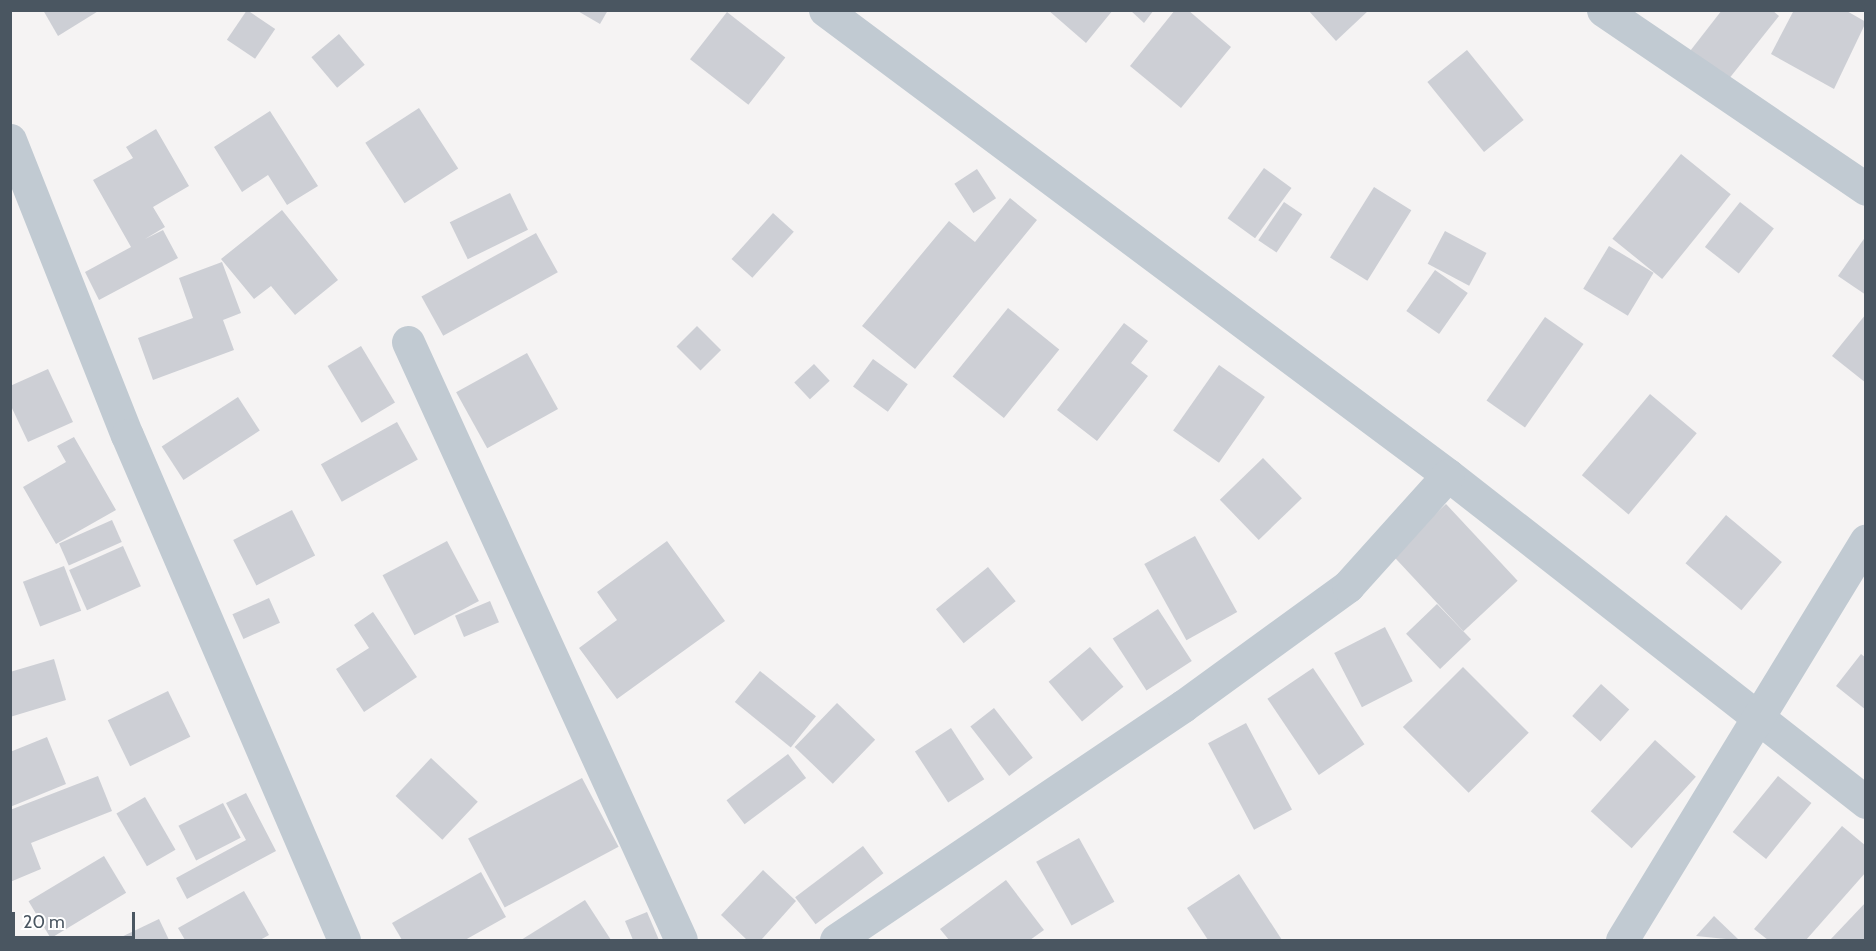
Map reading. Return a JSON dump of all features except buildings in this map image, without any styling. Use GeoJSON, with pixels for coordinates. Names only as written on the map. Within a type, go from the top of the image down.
{"type":"FeatureCollection","features":[{"type":"Feature","properties":{"kind":"street"},"geometry":{"type":"LineString","coordinates":[[825,10],[1448,475],[1760,716],[1866,802]]}},
{"type":"Feature","properties":{"kind":"street"},"geometry":{"type":"LineString","coordinates":[[1603,10],[1866,189]]}},
{"type":"Feature","properties":{"kind":"street"},"geometry":{"type":"LineString","coordinates":[[10,140],[127,435],[344,940]]}},
{"type":"Feature","properties":{"kind":"street"},"geometry":{"type":"LineString","coordinates":[[408,342],[681,940]]}},
{"type":"Feature","properties":{"kind":"street"},"geometry":{"type":"LineString","coordinates":[[848,937],[1183,706],[1348,586],[1448,475]]}},
{"type":"Feature","properties":{"kind":"street"},"geometry":{"type":"LineString","coordinates":[[1622,940],[1866,541]]}}]}
